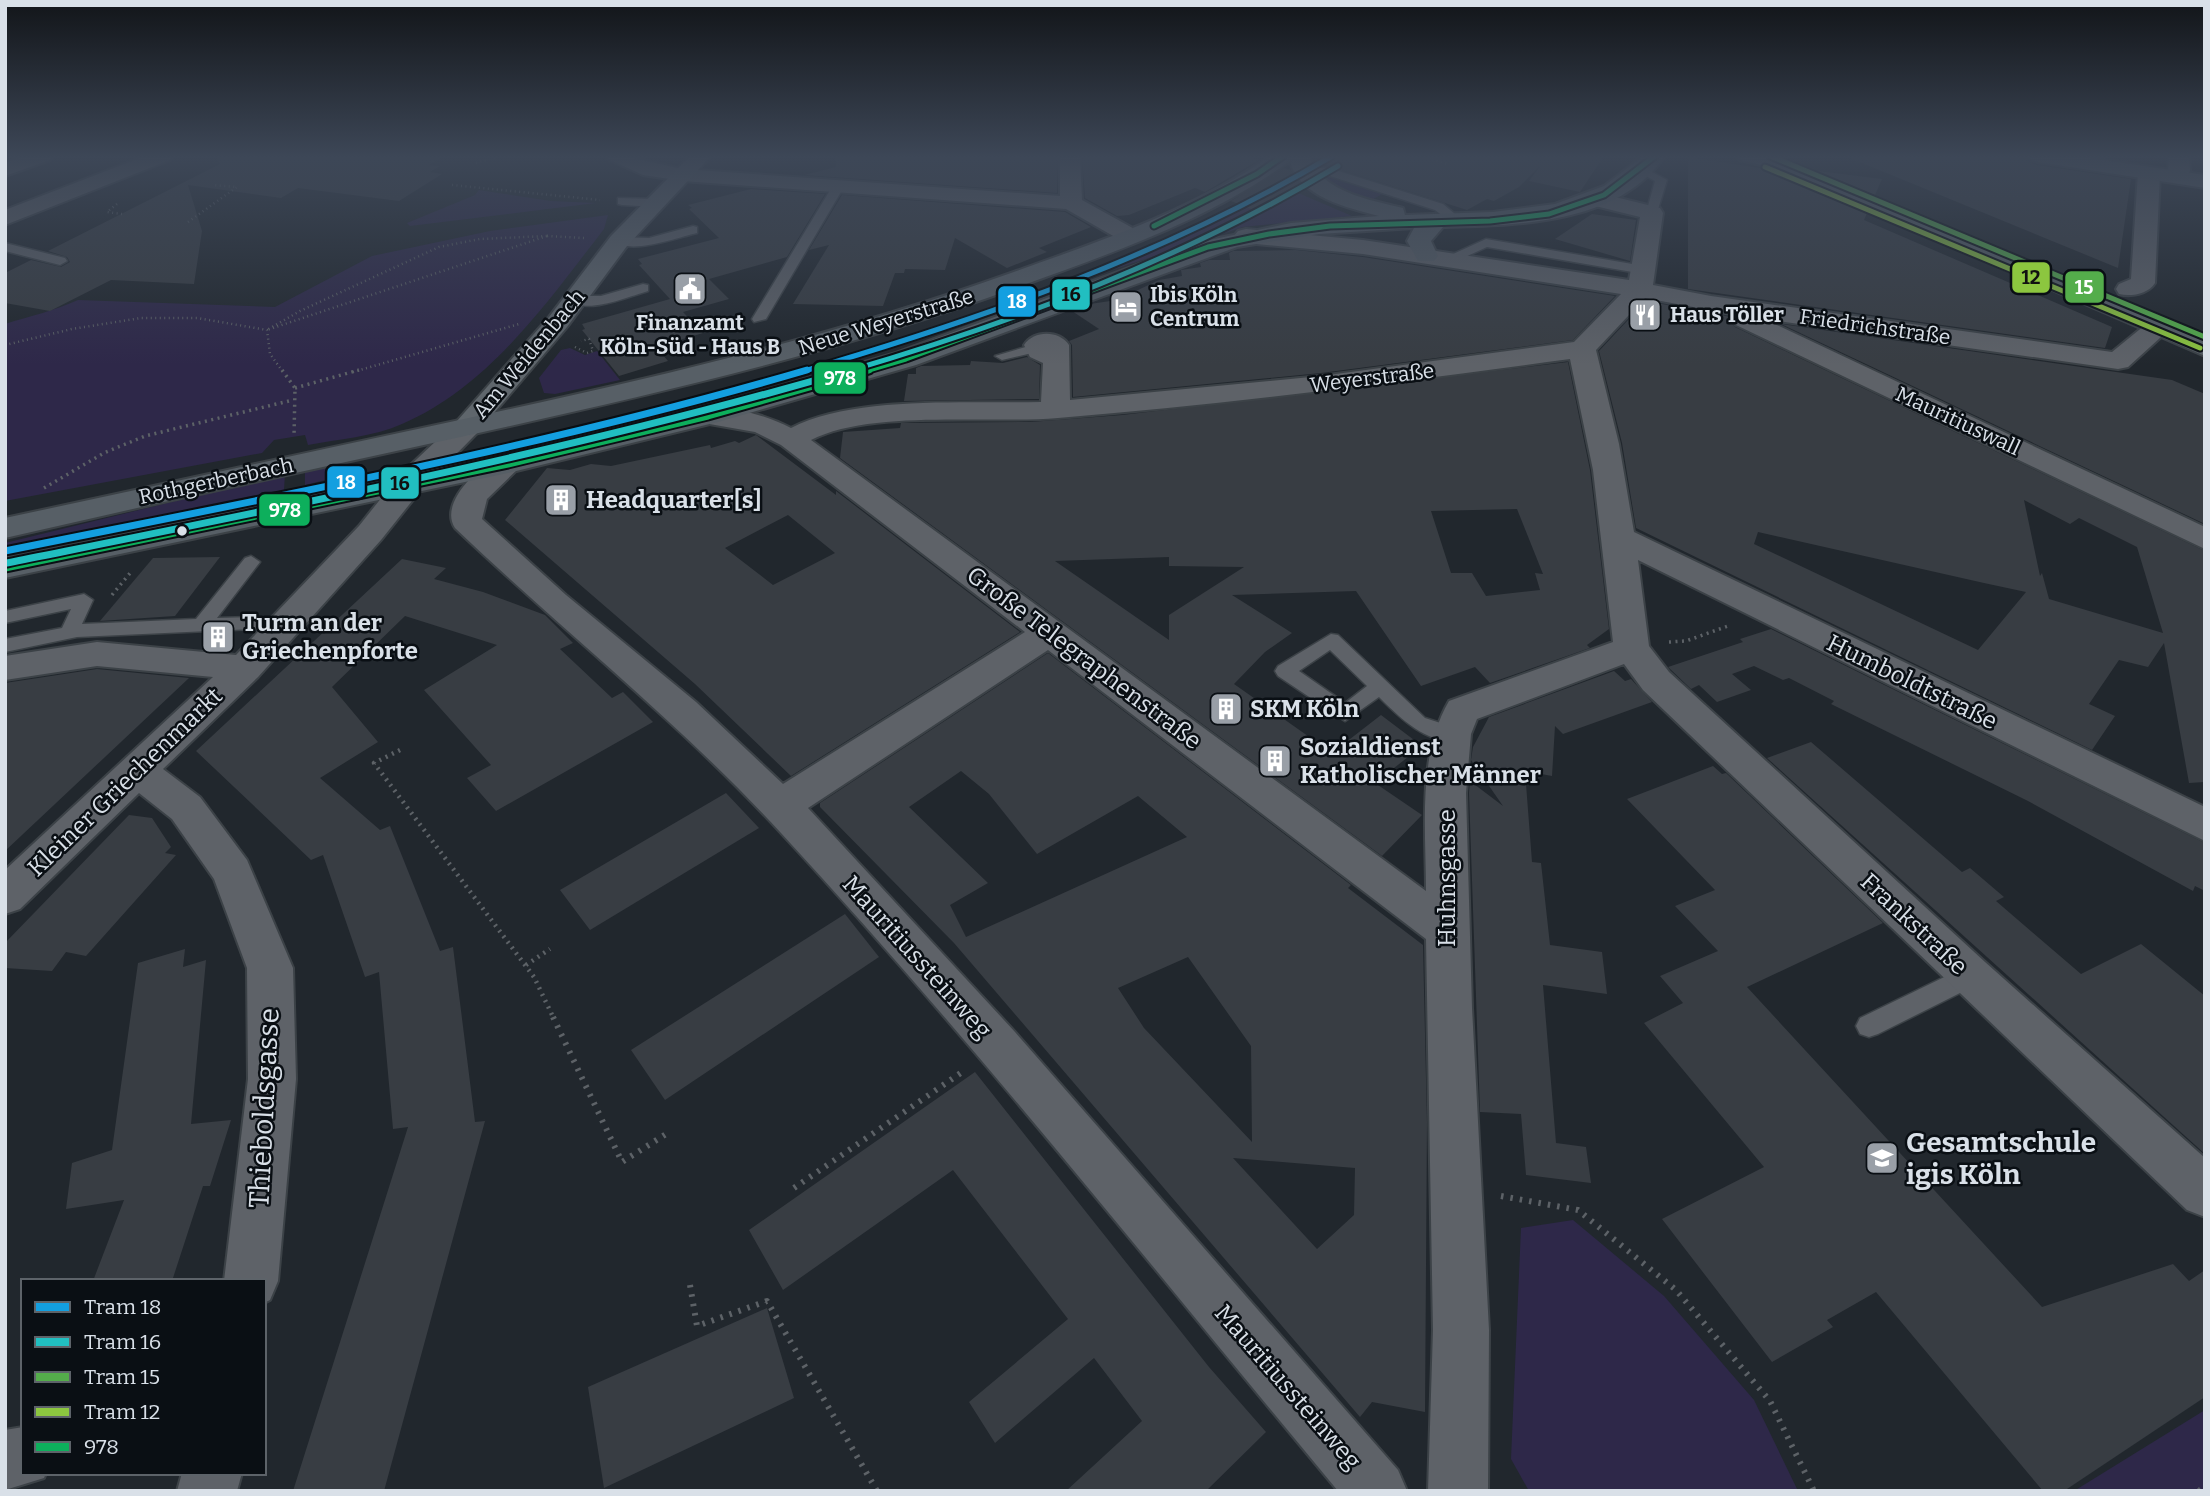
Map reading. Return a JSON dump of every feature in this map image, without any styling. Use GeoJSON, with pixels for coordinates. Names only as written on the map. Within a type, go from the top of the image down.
{"type":"FeatureCollection","features":[{"type":"Feature","properties":{"kind":"main road","name":"Neue Weyerstraße"},"geometry":{"type":"LineString","coordinates":[[467,427],[669,383],[824,343],[968,297],[1153,226]]}},
{"type":"Feature","properties":{"kind":"main road","name":"Neue Weyerstraße"},"geometry":{"type":"LineString","coordinates":[[409,484],[508,464],[708,416],[858,374],[1055,306],[1208,247],[1246,236],[1287,229],[1342,226]]}},
{"type":"Feature","properties":{"kind":"main road"},"geometry":{"type":"LineString","coordinates":[[1433,226],[1422,233],[1419,241],[1436,258]]}},
{"type":"Feature","properties":{"kind":"main road"},"geometry":{"type":"LineString","coordinates":[[1926,226],[2205,348]]}},
{"type":"Feature","properties":{"kind":"main road"},"geometry":{"type":"LineString","coordinates":[[1974,226],[2192,316]]}},
{"type":"Feature","properties":{"kind":"main road","name":"Rothgerberbach"},"geometry":{"type":"LineString","coordinates":[[5,528],[467,427]]}},
{"type":"Feature","properties":{"kind":"main road","name":"Rothgerberbach"},"geometry":{"type":"LineString","coordinates":[[5,568],[409,484]]}},
{"type":"Feature","properties":{"kind":"street","name":"Am Weidenbach"},"geometry":{"type":"LineString","coordinates":[[467,427],[563,333],[575,300],[634,226]]}},
{"type":"Feature","properties":{"kind":"street"},"geometry":{"type":"LineString","coordinates":[[1112,226],[1130,236]]}},
{"type":"Feature","properties":{"kind":"street"},"geometry":{"type":"LineString","coordinates":[[1631,648],[1620,538],[1603,441],[1587,386],[1582,349],[1642,280],[1650,226]]}},
{"type":"Feature","properties":{"kind":"street"},"geometry":{"type":"LineString","coordinates":[[2128,289],[2143,283],[2146,226]]}},
{"type":"Feature","properties":{"kind":"street","name":"Friedrichstraße"},"geometry":{"type":"LineString","coordinates":[[1246,236],[1295,238],[1436,258],[1642,280],[1712,304],[2118,361],[2160,327]]}},
{"type":"Feature","properties":{"kind":"street","name":"Mauritiuswall"},"geometry":{"type":"LineString","coordinates":[[1712,304],[2205,539]]}},
{"type":"Feature","properties":{"kind":"street"},"geometry":{"type":"LineString","coordinates":[[1048,347],[1055,410]]}},
{"type":"Feature","properties":{"kind":"street","name":"Weyerstraße"},"geometry":{"type":"LineString","coordinates":[[791,439],[827,421],[867,415],[1055,410],[1321,384],[1582,349]]}},
{"type":"Feature","properties":{"kind":"street"},"geometry":{"type":"LineString","coordinates":[[858,374],[867,415]]}},
{"type":"Feature","properties":{"kind":"street","name":"Große Telegraphenstraße"},"geometry":{"type":"LineString","coordinates":[[708,416],[764,425],[791,439],[1446,930]]}},
{"type":"Feature","properties":{"kind":"street","name":"Kleiner Griechenmarkt"},"geometry":{"type":"LineString","coordinates":[[5,897],[244,668],[370,533],[409,484],[467,427]]}},
{"type":"Feature","properties":{"kind":"street","name":"Mauritiussteinweg"},"geometry":{"type":"LineString","coordinates":[[508,464],[470,499],[465,512],[466,522],[554,603],[683,710],[780,806],[998,1047],[1377,1491]]}},
{"type":"Feature","properties":{"kind":"street","name":"Humboldtstraße"},"geometry":{"type":"LineString","coordinates":[[1620,538],[2205,825]]}},
{"type":"Feature","properties":{"kind":"street"},"geometry":{"type":"LineString","coordinates":[[780,806],[1050,632]]}},
{"type":"Feature","properties":{"kind":"street","name":"Huhnsgasse"},"geometry":{"type":"LineString","coordinates":[[1458,1491],[1461,1330],[1458,1189],[1446,930],[1446,793],[1452,734],[1462,710],[1631,648]]}},
{"type":"Feature","properties":{"kind":"street","name":"Frankstraße"},"geometry":{"type":"LineString","coordinates":[[1631,648],[1656,681],[1969,976],[2205,1192]]}},
{"type":"Feature","properties":{"kind":"street"},"geometry":{"type":"LineString","coordinates":[[5,668],[56,658],[97,654],[244,668]]}},
{"type":"Feature","properties":{"kind":"street","name":"Thieboldsgasse"},"geometry":{"type":"LineString","coordinates":[[138,771],[186,808],[232,872],[270,968],[272,1079],[251,1279]]}},
{"type":"Feature","properties":{"kind":"lane"},"geometry":{"type":"LineString","coordinates":[[759,319],[814,226]]}},
{"type":"Feature","properties":{"kind":"lane"},"geometry":{"type":"LineString","coordinates":[[620,241],[649,242],[693,230]]}},
{"type":"Feature","properties":{"kind":"lane"},"geometry":{"type":"LineString","coordinates":[[5,247],[61,261]]}},
{"type":"Feature","properties":{"kind":"lane"},"geometry":{"type":"LineString","coordinates":[[575,300],[602,300],[643,288]]}},
{"type":"Feature","properties":{"kind":"lane"},"geometry":{"type":"LineString","coordinates":[[1002,356],[1048,347]]}},
{"type":"Feature","properties":{"kind":"lane"},"geometry":{"type":"LineString","coordinates":[[202,625],[251,562]]}},
{"type":"Feature","properties":{"kind":"lane"},"geometry":{"type":"LineString","coordinates":[[5,617],[84,600],[69,633]]}},
{"type":"Feature","properties":{"kind":"lane"},"geometry":{"type":"LineString","coordinates":[[5,646],[69,633],[202,625],[253,623],[280,630]]}},
{"type":"Feature","properties":{"kind":"lane"},"geometry":{"type":"LineString","coordinates":[[1381,685],[1418,723],[1452,734]]}},
{"type":"Feature","properties":{"kind":"lane"},"geometry":{"type":"LineString","coordinates":[[1869,1026],[1969,976]]}},
{"type":"Feature","properties":{"kind":"path"},"geometry":{"type":"LineString","coordinates":[[5,345],[89,327],[162,317],[206,318],[267,330],[550,235]]}},
{"type":"Feature","properties":{"kind":"path"},"geometry":{"type":"LineString","coordinates":[[267,330],[282,320],[365,283],[423,252],[501,237],[550,235],[620,241]]}},
{"type":"Feature","properties":{"kind":"path"},"geometry":{"type":"LineString","coordinates":[[295,388],[512,324],[563,333],[587,353],[593,351],[589,339]]}},
{"type":"Feature","properties":{"kind":"path"},"geometry":{"type":"LineString","coordinates":[[267,330],[270,354],[295,388],[294,442]]}},
{"type":"Feature","properties":{"kind":"path"},"geometry":{"type":"LineString","coordinates":[[41,489],[103,452],[156,432],[293,400]]}},
{"type":"Feature","properties":{"kind":"path"},"geometry":{"type":"LineString","coordinates":[[1631,648],[1686,641],[1768,611]]}},
{"type":"Feature","properties":{"kind":"path"},"geometry":{"type":"LineString","coordinates":[[400,750],[374,763],[526,965],[622,1162],[666,1134]]}},
{"type":"Feature","properties":{"kind":"path"},"geometry":{"type":"LineString","coordinates":[[526,965],[550,949]]}},
{"type":"Feature","properties":{"kind":"path"},"geometry":{"type":"LineString","coordinates":[[794,1188],[998,1047]]}},
{"type":"Feature","properties":{"kind":"path"},"geometry":{"type":"LineString","coordinates":[[1458,1189],[1578,1210],[1676,1290],[1770,1401],[1814,1491]]}},
{"type":"Feature","properties":{"kind":"path"},"geometry":{"type":"LineString","coordinates":[[690,1285],[697,1326],[767,1301],[877,1491]]}},
{"type":"Feature","properties":{"kind":"path"},"geometry":{"type":"LineString","coordinates":[[2199,1491],[2205,1486]]}},
{"type":"Feature","properties":{"kind":"shaded area"},"geometry":{"type":"Polygon","coordinates":[[[528,226],[605,226],[561,285],[515,340],[462,388],[433,408],[402,424],[367,435],[308,445],[305,435],[274,440],[262,453],[5,501],[5,324],[78,300],[275,307],[372,256],[490,231],[528,226]]]}},
{"type":"Feature","properties":{"kind":"shaded area"},"geometry":{"type":"Polygon","coordinates":[[[1201,226],[1255,226],[1243,227],[1112,270],[1201,226]]]}},
{"type":"Feature","properties":{"kind":"shaded area"},"geometry":{"type":"Polygon","coordinates":[[[570,348],[585,355],[597,351],[620,380],[555,394],[544,393],[539,378],[561,350],[570,348]]]}},
{"type":"Feature","properties":{"kind":"shaded area"},"geometry":{"type":"Polygon","coordinates":[[[345,464],[353,469],[345,475],[305,485],[305,469],[345,464]]]}},
{"type":"Feature","properties":{"kind":"shaded area"},"geometry":{"type":"Polygon","coordinates":[[[285,474],[284,490],[5,549],[5,543],[285,474]]]}},
{"type":"Feature","properties":{"kind":"shaded area"},"geometry":{"type":"Polygon","coordinates":[[[1573,1220],[1664,1296],[1754,1400],[1798,1491],[1529,1491],[1511,1459],[1521,1228],[1573,1220]]]}},
{"type":"Feature","properties":{"kind":"shaded area"},"geometry":{"type":"Polygon","coordinates":[[[2205,1410],[2205,1491],[2074,1491],[2205,1410]]]}},
{"type":"Feature","properties":{"kind":"building"},"geometry":{"type":"Polygon","coordinates":[[[98,226],[200,226],[202,231],[194,284],[111,280],[50,311],[5,303],[5,273],[31,260],[61,267],[70,262],[67,257],[48,251],[98,226]]]}},
{"type":"Feature","properties":{"kind":"building"},"geometry":{"type":"Polygon","coordinates":[[[706,226],[806,226],[787,257],[709,279],[729,299],[683,312],[703,333],[656,347],[668,361],[619,376],[582,330],[585,329],[582,324],[670,299],[639,265],[642,264],[638,259],[719,238],[706,226]]]}},
{"type":"Feature","properties":{"kind":"building"},"geometry":{"type":"Polygon","coordinates":[[[824,226],[1091,227],[1039,248],[1047,252],[1007,268],[955,238],[945,270],[905,269],[904,273],[895,273],[883,306],[793,304],[829,245],[809,250],[824,226]]]}},
{"type":"Feature","properties":{"kind":"building"},"geometry":{"type":"Polygon","coordinates":[[[1575,226],[1635,226],[1630,261],[1555,239],[1575,226]]]}},
{"type":"Feature","properties":{"kind":"building"},"geometry":{"type":"Polygon","coordinates":[[[1688,226],[1877,226],[2112,327],[2105,348],[1688,289],[1688,226]]]}},
{"type":"Feature","properties":{"kind":"building"},"geometry":{"type":"Polygon","coordinates":[[[2015,226],[2124,226],[2118,268],[2015,226]]]}},
{"type":"Feature","properties":{"kind":"building"},"geometry":{"type":"Polygon","coordinates":[[[1296,250],[1363,257],[1615,296],[1573,340],[1321,373],[1073,397],[1072,345],[1069,341],[1099,329],[1072,311],[1090,304],[1117,300],[1159,280],[1182,276],[1181,270],[1201,267],[1200,263],[1209,260],[1230,260],[1229,253],[1233,251],[1296,250]]]}},
{"type":"Feature","properties":{"kind":"building"},"geometry":{"type":"Polygon","coordinates":[[[1662,304],[1731,317],[1729,320],[1735,327],[2205,551],[2205,782],[2189,783],[2164,643],[2148,667],[2119,660],[2089,704],[2115,716],[2092,750],[1636,528],[1622,443],[1599,351],[1642,305],[1662,304]],[[2024,500],[2040,576],[2042,573],[2049,599],[2163,633],[2137,547],[2079,518],[2070,524],[2024,500]],[[1758,532],[1754,544],[1978,650],[2026,592],[1984,583],[1758,532]]]}},
{"type":"Feature","properties":{"kind":"building"},"geometry":{"type":"Polygon","coordinates":[[[1781,324],[2172,380],[2205,394],[2205,524],[1781,324]]]}},
{"type":"Feature","properties":{"kind":"building"},"geometry":{"type":"Polygon","coordinates":[[[1027,357],[1040,365],[1039,399],[904,401],[908,374],[916,374],[916,368],[921,366],[970,365],[971,361],[1003,363],[1027,357]]]}},
{"type":"Feature","properties":{"kind":"building"},"geometry":{"type":"Polygon","coordinates":[[[1568,362],[1590,470],[1609,629],[1587,645],[1590,648],[1490,683],[1475,667],[1421,686],[1356,591],[1232,595],[1292,633],[1265,652],[1234,684],[1332,753],[1381,715],[1422,746],[1375,783],[1422,815],[1382,856],[840,458],[843,432],[900,428],[901,423],[1030,422],[1122,415],[1568,362]],[[1517,509],[1431,511],[1451,573],[1472,573],[1486,596],[1540,590],[1535,573],[1543,574],[1517,509]],[[1169,557],[1055,561],[1169,640],[1169,615],[1244,567],[1169,566],[1169,557]]]}},
{"type":"Feature","properties":{"kind":"building"},"geometry":{"type":"Polygon","coordinates":[[[756,435],[836,495],[836,491],[1020,632],[791,776],[695,684],[505,520],[547,468],[570,470],[591,464],[611,466],[710,445],[711,448],[735,441],[739,443],[756,435]],[[788,515],[725,548],[773,585],[835,553],[788,515]]]}},
{"type":"Feature","properties":{"kind":"building"},"geometry":{"type":"Polygon","coordinates":[[[220,557],[175,616],[100,621],[153,558],[220,557]]]}},
{"type":"Feature","properties":{"kind":"building"},"geometry":{"type":"Polygon","coordinates":[[[402,559],[446,568],[434,579],[483,592],[545,615],[573,643],[560,649],[612,698],[623,692],[653,722],[496,811],[467,778],[491,765],[424,690],[497,645],[405,616],[332,687],[378,742],[320,778],[380,830],[390,826],[440,951],[453,947],[475,1122],[485,1121],[384,1491],[293,1491],[408,1127],[393,1129],[379,972],[365,977],[323,855],[311,860],[196,751],[402,559]]]}},
{"type":"Feature","properties":{"kind":"building"},"geometry":{"type":"Polygon","coordinates":[[[1771,629],[2205,843],[2205,891],[2195,886],[2193,891],[2028,801],[1831,704],[1834,701],[1789,678],[1783,680],[1754,666],[1732,674],[1751,690],[1717,702],[1699,685],[1691,689],[1668,667],[1743,642],[1740,639],[1771,629]]]}},
{"type":"Feature","properties":{"kind":"building"},"geometry":{"type":"Polygon","coordinates":[[[1048,653],[1351,885],[1348,888],[1423,945],[1427,1122],[1425,1412],[1372,1402],[1360,1417],[954,943],[820,807],[820,803],[1048,653]],[[961,771],[909,807],[988,883],[950,905],[966,937],[1187,837],[1138,796],[1037,854],[989,794],[961,771]],[[1188,957],[1118,988],[1144,1028],[1252,1142],[1251,1046],[1188,957]],[[1233,1158],[1317,1249],[1354,1215],[1355,1168],[1233,1158]]]}},
{"type":"Feature","properties":{"kind":"building"},"geometry":{"type":"Polygon","coordinates":[[[97,669],[189,678],[5,851],[5,683],[97,669]]]}},
{"type":"Feature","properties":{"kind":"building"},"geometry":{"type":"Polygon","coordinates":[[[1614,671],[1625,681],[1631,679],[1652,702],[1563,734],[1555,726],[1552,776],[1525,771],[1532,862],[1541,863],[1550,945],[1602,952],[1607,994],[1543,985],[1556,1143],[1586,1147],[1591,1183],[1526,1175],[1521,1114],[1480,1112],[1469,793],[1470,781],[1503,806],[1471,760],[1473,747],[1489,717],[1614,671]]]}},
{"type":"Feature","properties":{"kind":"building"},"geometry":{"type":"Polygon","coordinates":[[[1811,742],[1962,872],[1970,868],[2004,897],[1996,901],[2081,974],[2141,944],[2205,996],[2205,1154],[1767,758],[1811,742]]]}},
{"type":"Feature","properties":{"kind":"building"},"geometry":{"type":"Polygon","coordinates":[[[1713,766],[1722,774],[1726,773],[1883,923],[1747,987],[2042,1307],[2173,1264],[2189,1281],[2205,1270],[2205,1397],[2064,1491],[2043,1491],[1876,1292],[1827,1320],[1833,1327],[1772,1362],[1662,1219],[1764,1167],[1644,1023],[1683,1003],[1660,976],[1718,951],[1675,906],[1715,890],[1627,799],[1713,766]]]}},
{"type":"Feature","properties":{"kind":"building"},"geometry":{"type":"Polygon","coordinates":[[[726,793],[759,828],[590,930],[560,890],[726,793]]]}},
{"type":"Feature","properties":{"kind":"building"},"geometry":{"type":"Polygon","coordinates":[[[129,815],[152,818],[171,847],[165,853],[176,855],[86,956],[66,952],[52,971],[5,968],[5,943],[129,815]]]}},
{"type":"Feature","properties":{"kind":"building"},"geometry":{"type":"Polygon","coordinates":[[[845,914],[879,957],[665,1100],[631,1050],[845,914]]]}},
{"type":"Feature","properties":{"kind":"building"},"geometry":{"type":"Polygon","coordinates":[[[185,949],[183,967],[206,960],[191,1124],[231,1120],[210,1186],[203,1186],[173,1279],[94,1279],[124,1200],[66,1209],[72,1163],[112,1150],[138,963],[185,949]]]}},
{"type":"Feature","properties":{"kind":"building"},"geometry":{"type":"Polygon","coordinates":[[[975,1072],[1209,1367],[1266,1432],[1206,1491],[1066,1491],[1142,1421],[1094,1358],[995,1443],[969,1402],[1068,1319],[953,1170],[783,1290],[749,1230],[975,1072]]]}},
{"type":"Feature","properties":{"kind":"building"},"geometry":{"type":"Polygon","coordinates":[[[767,1308],[794,1398],[604,1488],[588,1387],[767,1308]]]}},
{"type":"Feature","properties":{"kind":"tram line","name":"18"},"geometry":{"type":"LineString","coordinates":[[5,551],[498,449],[742,389],[863,354],[982,314],[1072,281],[1203,226]]}},
{"type":"Feature","properties":{"kind":"tram line","name":"16"},"geometry":{"type":"LineString","coordinates":[[7,563],[498,462],[742,402],[862,367],[1027,311],[1119,276],[1230,226]]}},
{"type":"Feature","properties":{"kind":"tram line","name":"12"},"geometry":{"type":"LineString","coordinates":[[1906,226],[2200,348]]}},
{"type":"Feature","properties":{"kind":"tram line","name":"15"},"geometry":{"type":"LineString","coordinates":[[1938,226],[2205,337]]}},
{"type":"Feature","properties":{"kind":"transit line","name":"978"},"geometry":{"type":"LineString","coordinates":[[5,568],[508,464],[708,416],[906,359],[1208,247],[1269,234],[1333,226]]}},
{"type":"Feature","properties":{"kind":"place","name":"Finanzamt Köln-Süd - Haus B"},"geometry":{"type":"Point","coordinates":[690,289]}},
{"type":"Feature","properties":{"kind":"place","name":"Ibis Köln Centrum"},"geometry":{"type":"Point","coordinates":[1126,307]}},
{"type":"Feature","properties":{"kind":"place","name":"Haus Töller"},"geometry":{"type":"Point","coordinates":[1645,315]}},
{"type":"Feature","properties":{"kind":"place","name":"Headquarter[s]"},"geometry":{"type":"Point","coordinates":[561,500]}},
{"type":"Feature","properties":{"kind":"place","name":"Turm an der Griechenpforte"},"geometry":{"type":"Point","coordinates":[218,637]}},
{"type":"Feature","properties":{"kind":"place","name":"SKM Köln"},"geometry":{"type":"Point","coordinates":[1226,709]}},
{"type":"Feature","properties":{"kind":"place","name":"Sozialdienst Katholischer Männer"},"geometry":{"type":"Point","coordinates":[1275,761]}},
{"type":"Feature","properties":{"kind":"place","name":"Gesamtschule igis Köln"},"geometry":{"type":"Point","coordinates":[1882,1158]}}]}
